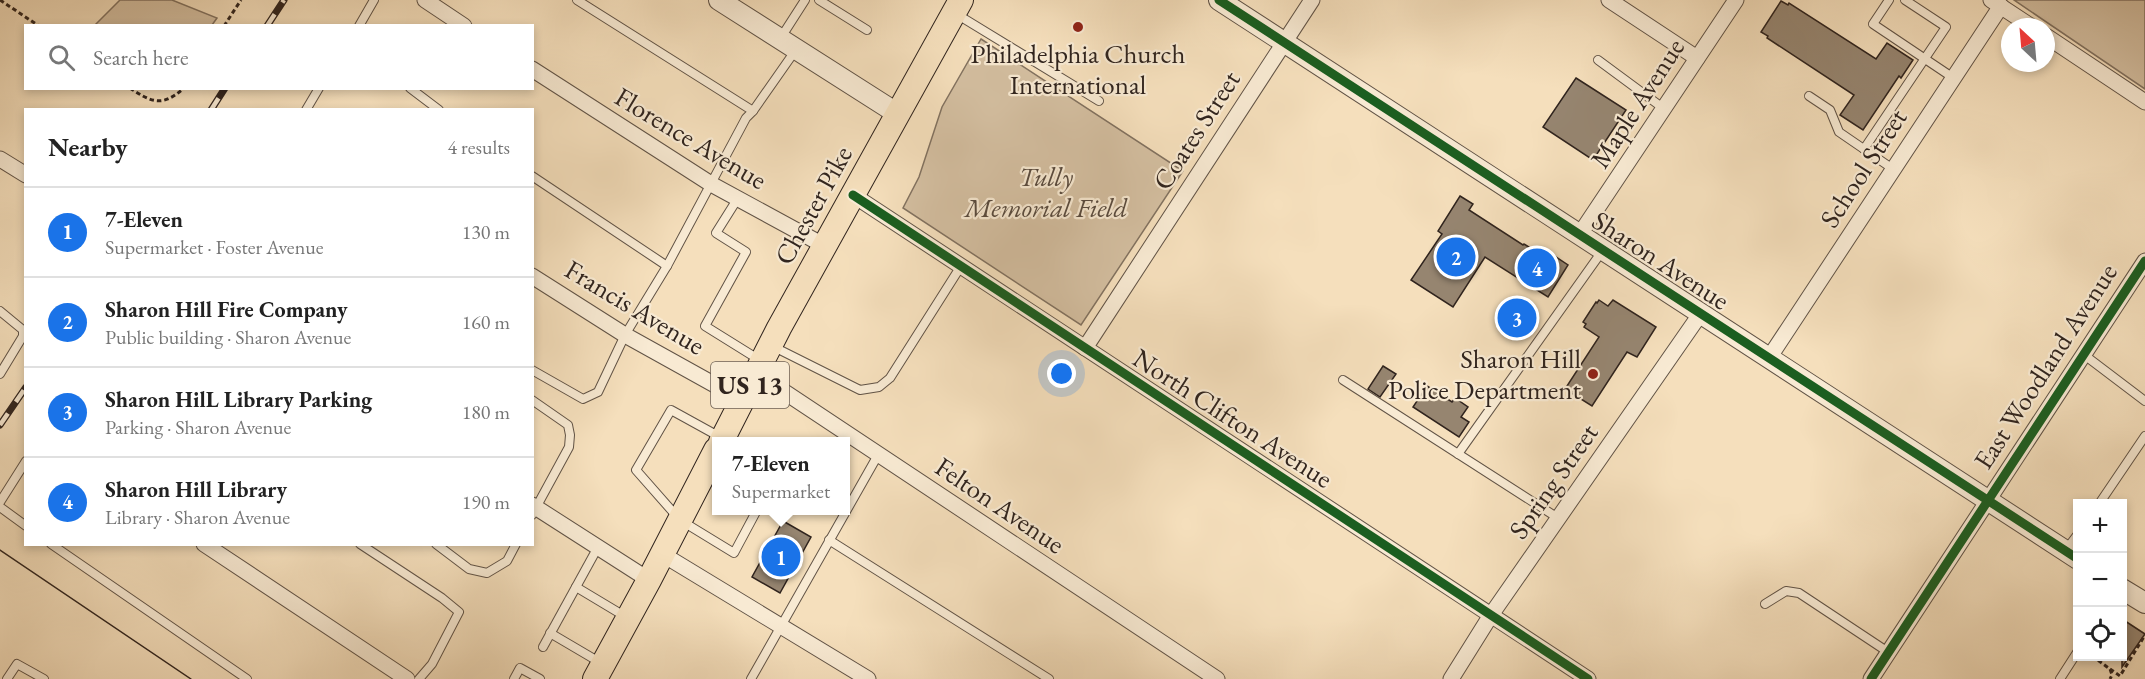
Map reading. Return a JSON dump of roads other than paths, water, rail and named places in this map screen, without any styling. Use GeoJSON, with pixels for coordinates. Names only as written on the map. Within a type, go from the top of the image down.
{"type":"FeatureCollection","features":[{"type":"Feature","properties":{"kind":"main road","name":"Chester Pike"},"geometry":{"type":"LineString","coordinates":[[723,437],[957,6]]}},
{"type":"Feature","properties":{"kind":"main road","name":"Chester Pike"},"geometry":{"type":"LineString","coordinates":[[599,671],[680,520],[706,479],[712,464]]}},
{"type":"Feature","properties":{"kind":"street"},"geometry":{"type":"LineString","coordinates":[[425,0],[461,24]]}},
{"type":"Feature","properties":{"kind":"street"},"geometry":{"type":"LineString","coordinates":[[719,0],[741,9],[788,44],[898,114]]}},
{"type":"Feature","properties":{"kind":"street","name":"Sharon Avenue"},"geometry":{"type":"LineString","coordinates":[[1219,0],[2072,555]]}},
{"type":"Feature","properties":{"kind":"street","name":"Coates Street"},"geometry":{"type":"LineString","coordinates":[[1085,348],[1312,0]]}},
{"type":"Feature","properties":{"kind":"street"},"geometry":{"type":"LineString","coordinates":[[1609,0],[1697,58]]}},
{"type":"Feature","properties":{"kind":"street","name":"Maple Avenue"},"geometry":{"type":"LineString","coordinates":[[1580,234],[1736,0]]}},
{"type":"Feature","properties":{"kind":"street"},"geometry":{"type":"LineString","coordinates":[[1996,3],[2018,18]]}},
{"type":"Feature","properties":{"kind":"street","name":"School Street"},"geometry":{"type":"LineString","coordinates":[[1769,358],[1953,77],[1996,3]]}},
{"type":"Feature","properties":{"kind":"street"},"geometry":{"type":"LineString","coordinates":[[2055,42],[2145,102]]}},
{"type":"Feature","properties":{"kind":"street","name":"Florence Avenue"},"geometry":{"type":"LineString","coordinates":[[534,70],[711,183],[825,246]]}},
{"type":"Feature","properties":{"kind":"street"},"geometry":{"type":"LineString","coordinates":[[0,159],[24,174]]}},
{"type":"Feature","properties":{"kind":"street","name":"North Clifton Avenue"},"geometry":{"type":"LineString","coordinates":[[853,195],[1588,679]]}},
{"type":"Feature","properties":{"kind":"street","name":"East Woodland Avenue"},"geometry":{"type":"LineString","coordinates":[[1871,679],[2145,261]]}},
{"type":"Feature","properties":{"kind":"street","name":"Francis Avenue"},"geometry":{"type":"LineString","coordinates":[[534,277],[625,335],[742,400]]}},
{"type":"Feature","properties":{"kind":"street","name":"Spring Street"},"geometry":{"type":"LineString","coordinates":[[1451,679],[1491,615],[1701,313]]}},
{"type":"Feature","properties":{"kind":"street","name":"Felton Avenue"},"geometry":{"type":"LineString","coordinates":[[763,360],[878,454],[1217,679]]}},
{"type":"Feature","properties":{"kind":"street"},"geometry":{"type":"LineString","coordinates":[[534,509],[649,580]]}},
{"type":"Feature","properties":{"kind":"street"},"geometry":{"type":"LineString","coordinates":[[207,546],[407,679]]}},
{"type":"Feature","properties":{"kind":"street"},"geometry":{"type":"LineString","coordinates":[[662,554],[868,679]]}},
{"type":"Feature","properties":{"kind":"street"},"geometry":{"type":"LineString","coordinates":[[2127,592],[2145,603]]}},
{"type":"Feature","properties":{"kind":"lane"},"geometry":{"type":"LineString","coordinates":[[360,24],[374,0]]}},
{"type":"Feature","properties":{"kind":"lane"},"geometry":{"type":"LineString","coordinates":[[577,0],[753,111]]}},
{"type":"Feature","properties":{"kind":"lane"},"geometry":{"type":"LineString","coordinates":[[534,371],[583,399],[598,392],[625,335],[667,266],[746,118],[753,111],[788,44],[805,0]]}},
{"type":"Feature","properties":{"kind":"lane"},"geometry":{"type":"LineString","coordinates":[[819,0],[867,30]]}},
{"type":"Feature","properties":{"kind":"lane"},"geometry":{"type":"LineString","coordinates":[[1888,0],[1873,24],[1953,77]]}},
{"type":"Feature","properties":{"kind":"lane"},"geometry":{"type":"LineString","coordinates":[[1864,149],[1946,27],[1905,0]]}},
{"type":"Feature","properties":{"kind":"lane"},"geometry":{"type":"LineString","coordinates":[[957,6],[1099,101]]}},
{"type":"Feature","properties":{"kind":"lane"},"geometry":{"type":"LineString","coordinates":[[1598,60],[1664,108]]}},
{"type":"Feature","properties":{"kind":"lane"},"geometry":{"type":"LineString","coordinates":[[307,108],[318,90]]}},
{"type":"Feature","properties":{"kind":"lane"},"geometry":{"type":"LineString","coordinates":[[413,90],[437,108]]}},
{"type":"Feature","properties":{"kind":"lane"},"geometry":{"type":"LineString","coordinates":[[1809,96],[1830,110],[1839,132],[1893,169]]}},
{"type":"Feature","properties":{"kind":"lane"},"geometry":{"type":"LineString","coordinates":[[534,177],[667,266]]}},
{"type":"Feature","properties":{"kind":"lane"},"geometry":{"type":"LineString","coordinates":[[738,198],[716,233],[746,252],[705,326],[763,360],[860,390],[879,387],[890,378],[961,266]]}},
{"type":"Feature","properties":{"kind":"lane"},"geometry":{"type":"LineString","coordinates":[[1458,454],[1604,250]]}},
{"type":"Feature","properties":{"kind":"lane"},"geometry":{"type":"LineString","coordinates":[[0,311],[23,330],[23,336],[0,374]]}},
{"type":"Feature","properties":{"kind":"lane"},"geometry":{"type":"LineString","coordinates":[[2083,354],[2145,401]]}},
{"type":"Feature","properties":{"kind":"lane"},"geometry":{"type":"LineString","coordinates":[[1343,380],[1558,518]]}},
{"type":"Feature","properties":{"kind":"lane"},"geometry":{"type":"LineString","coordinates":[[534,401],[568,424],[570,435],[570,447],[534,509]]}},
{"type":"Feature","properties":{"kind":"lane"},"geometry":{"type":"LineString","coordinates":[[712,438],[671,410],[636,470],[680,520],[734,553],[754,515]]}},
{"type":"Feature","properties":{"kind":"lane"},"geometry":{"type":"LineString","coordinates":[[2102,499],[2145,436]]}},
{"type":"Feature","properties":{"kind":"lane"},"geometry":{"type":"LineString","coordinates":[[850,502],[878,454]]}},
{"type":"Feature","properties":{"kind":"lane"},"geometry":{"type":"LineString","coordinates":[[0,502],[24,464]]}},
{"type":"Feature","properties":{"kind":"lane"},"geometry":{"type":"LineString","coordinates":[[0,507],[24,525]]}},
{"type":"Feature","properties":{"kind":"lane"},"geometry":{"type":"LineString","coordinates":[[751,679],[843,515]]}},
{"type":"Feature","properties":{"kind":"lane"},"geometry":{"type":"LineString","coordinates":[[828,540],[1049,679]]}},
{"type":"Feature","properties":{"kind":"lane"},"geometry":{"type":"LineString","coordinates":[[54,546],[247,679]]}},
{"type":"Feature","properties":{"kind":"lane"},"geometry":{"type":"LineString","coordinates":[[363,546],[442,598],[459,612],[432,664],[419,679]]}},
{"type":"Feature","properties":{"kind":"lane"},"geometry":{"type":"LineString","coordinates":[[439,546],[469,569],[487,573],[507,561],[515,546]]}},
{"type":"Feature","properties":{"kind":"lane"},"geometry":{"type":"LineString","coordinates":[[543,647],[598,547]]}},
{"type":"Feature","properties":{"kind":"lane"},"geometry":{"type":"LineString","coordinates":[[576,587],[628,618]]}},
{"type":"Feature","properties":{"kind":"lane"},"geometry":{"type":"LineString","coordinates":[[1765,604],[1786,591],[1799,593],[1888,652]]}},
{"type":"Feature","properties":{"kind":"lane"},"geometry":{"type":"LineString","coordinates":[[550,633],[599,671]]}},
{"type":"Feature","properties":{"kind":"lane"},"geometry":{"type":"LineString","coordinates":[[2060,679],[2073,659]]}},
{"type":"Feature","properties":{"kind":"lane"},"geometry":{"type":"LineString","coordinates":[[7,679],[17,664],[44,679]]}},
{"type":"Feature","properties":{"kind":"lane"},"geometry":{"type":"LineString","coordinates":[[514,679],[520,668],[540,679]]}},
{"type":"Feature","properties":{"kind":"tram line"},"geometry":{"type":"LineString","coordinates":[[0,550],[191,679]]}},
{"type":"Feature","properties":{"kind":"railway"},"geometry":{"type":"LineString","coordinates":[[268,24],[284,0]]}},
{"type":"Feature","properties":{"kind":"railway"},"geometry":{"type":"LineString","coordinates":[[212,108],[224,90]]}},
{"type":"Feature","properties":{"kind":"railway"},"geometry":{"type":"LineString","coordinates":[[0,425],[24,390]]}},
{"type":"Feature","properties":{"kind":"place","name":"Philadelphia Church International"},"geometry":{"type":"Point","coordinates":[1078,27]}},
{"type":"Feature","properties":{"kind":"place","name":"Sharon Hill Fire Company"},"geometry":{"type":"Point","coordinates":[1456,257]}},
{"type":"Feature","properties":{"kind":"place","name":"Sharon Hill Library"},"geometry":{"type":"Point","coordinates":[1537,268]}},
{"type":"Feature","properties":{"kind":"place","name":"Sharon HilL Library Parking"},"geometry":{"type":"Point","coordinates":[1517,318]}},
{"type":"Feature","properties":{"kind":"place","name":"Sharon Hill Police Department"},"geometry":{"type":"Point","coordinates":[1593,374]}},
{"type":"Feature","properties":{"kind":"place","name":"7-Eleven"},"geometry":{"type":"Point","coordinates":[781,557]}},
{"type":"Feature","properties":{"kind":"park label","name":"Tully Memorial Field"},"geometry":{"type":"Point","coordinates":[1046,192]}}]}
